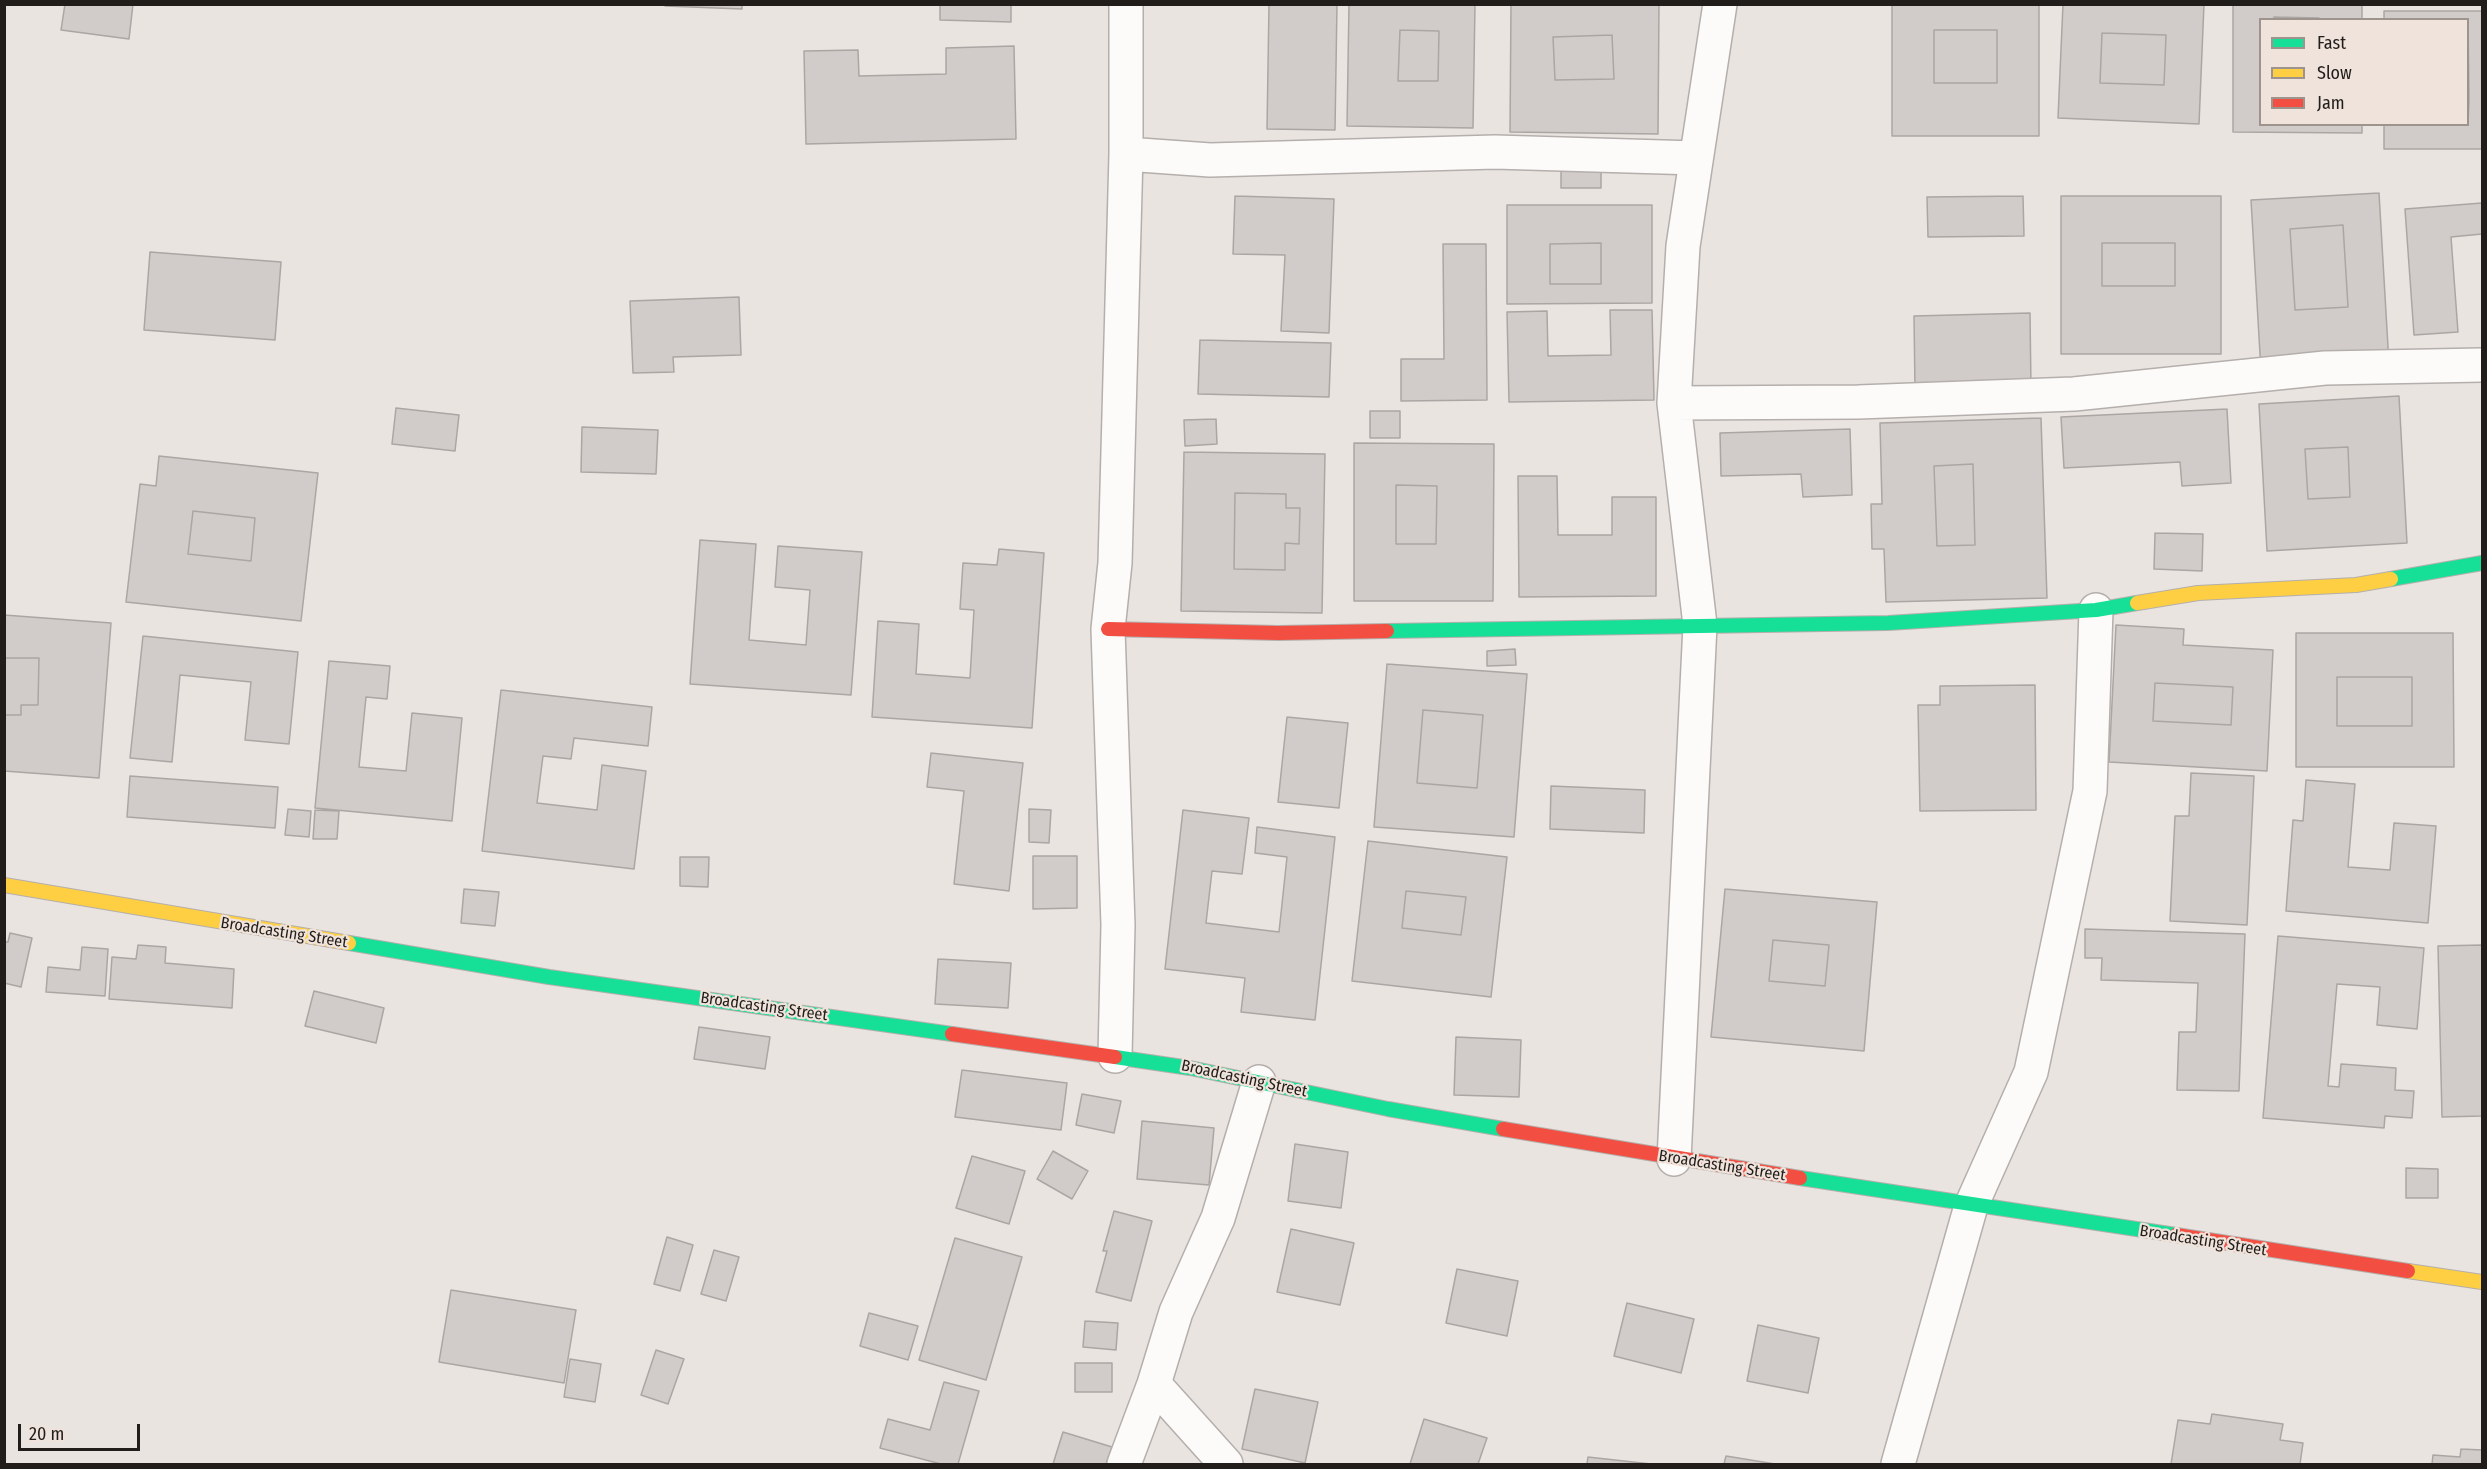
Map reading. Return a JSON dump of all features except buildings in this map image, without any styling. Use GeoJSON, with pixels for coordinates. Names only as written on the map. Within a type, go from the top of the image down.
{"type":"FeatureCollection","features":[{"type":"Feature","properties":{"kind":"street"},"geometry":{"type":"LineString","coordinates":[[1115,1056],[1118,925],[1108,629],[1115,551],[1126,154],[1126,4]]}},
{"type":"Feature","properties":{"kind":"street"},"geometry":{"type":"LineString","coordinates":[[1674,1159],[1700,625],[1674,403],[1683,246],[1720,4]]}},
{"type":"Feature","properties":{"kind":"street"},"geometry":{"type":"LineString","coordinates":[[1126,154],[1210,160],[1495,152],[1696,158]]}},
{"type":"Feature","properties":{"kind":"street"},"geometry":{"type":"LineString","coordinates":[[1674,403],[1858,402],[2063,394],[2325,368],[2482,365]]}},
{"type":"Feature","properties":{"kind":"street"},"geometry":{"type":"LineString","coordinates":[[1108,629],[1278,633],[1888,622],[2096,610],[2198,593],[2356,585],[2482,563]]}},
{"type":"Feature","properties":{"kind":"street"},"geometry":{"type":"LineString","coordinates":[[1898,1464],[1971,1206],[2031,1072],[2090,791],[2096,610]]}},
{"type":"Feature","properties":{"kind":"street","name":"Broadcasting Street"},"geometry":{"type":"LineString","coordinates":[[4,885],[549,977],[1190,1068],[1388,1109],[1674,1159],[2482,1282]]}},
{"type":"Feature","properties":{"kind":"street"},"geometry":{"type":"LineString","coordinates":[[1124,1464],[1154,1384],[1176,1312],[1218,1218],[1259,1082]]}},
{"type":"Feature","properties":{"kind":"street"},"geometry":{"type":"LineString","coordinates":[[1154,1384],[1226,1464]]}},
{"type":"Feature","properties":{"kind":"traffic: fast"},"geometry":{"type":"LineString","coordinates":[[2391,579],[2482,563]]}},
{"type":"Feature","properties":{"kind":"traffic: fast"},"geometry":{"type":"LineString","coordinates":[[1387,631],[1888,623],[2096,610],[2137,603]]}},
{"type":"Feature","properties":{"kind":"traffic: fast"},"geometry":{"type":"LineString","coordinates":[[349,943],[549,977],[952,1034]]}},
{"type":"Feature","properties":{"kind":"traffic: fast"},"geometry":{"type":"LineString","coordinates":[[1115,1057],[1190,1068],[1388,1109],[1503,1129]]}},
{"type":"Feature","properties":{"kind":"traffic: fast"},"geometry":{"type":"LineString","coordinates":[[1800,1178],[2176,1235]]}},
{"type":"Feature","properties":{"kind":"traffic: slow"},"geometry":{"type":"LineString","coordinates":[[2137,603],[2198,593],[2356,585],[2391,579]]}},
{"type":"Feature","properties":{"kind":"traffic: slow"},"geometry":{"type":"LineString","coordinates":[[4,885],[349,943]]}},
{"type":"Feature","properties":{"kind":"traffic: slow"},"geometry":{"type":"LineString","coordinates":[[2408,1271],[2482,1282]]}},
{"type":"Feature","properties":{"kind":"traffic: jam"},"geometry":{"type":"LineString","coordinates":[[1108,629],[1278,633],[1387,631]]}},
{"type":"Feature","properties":{"kind":"traffic: jam"},"geometry":{"type":"LineString","coordinates":[[952,1034],[1115,1057]]}},
{"type":"Feature","properties":{"kind":"traffic: jam"},"geometry":{"type":"LineString","coordinates":[[1503,1129],[1800,1178]]}},
{"type":"Feature","properties":{"kind":"traffic: jam"},"geometry":{"type":"LineString","coordinates":[[2176,1235],[2408,1271]]}}]}
